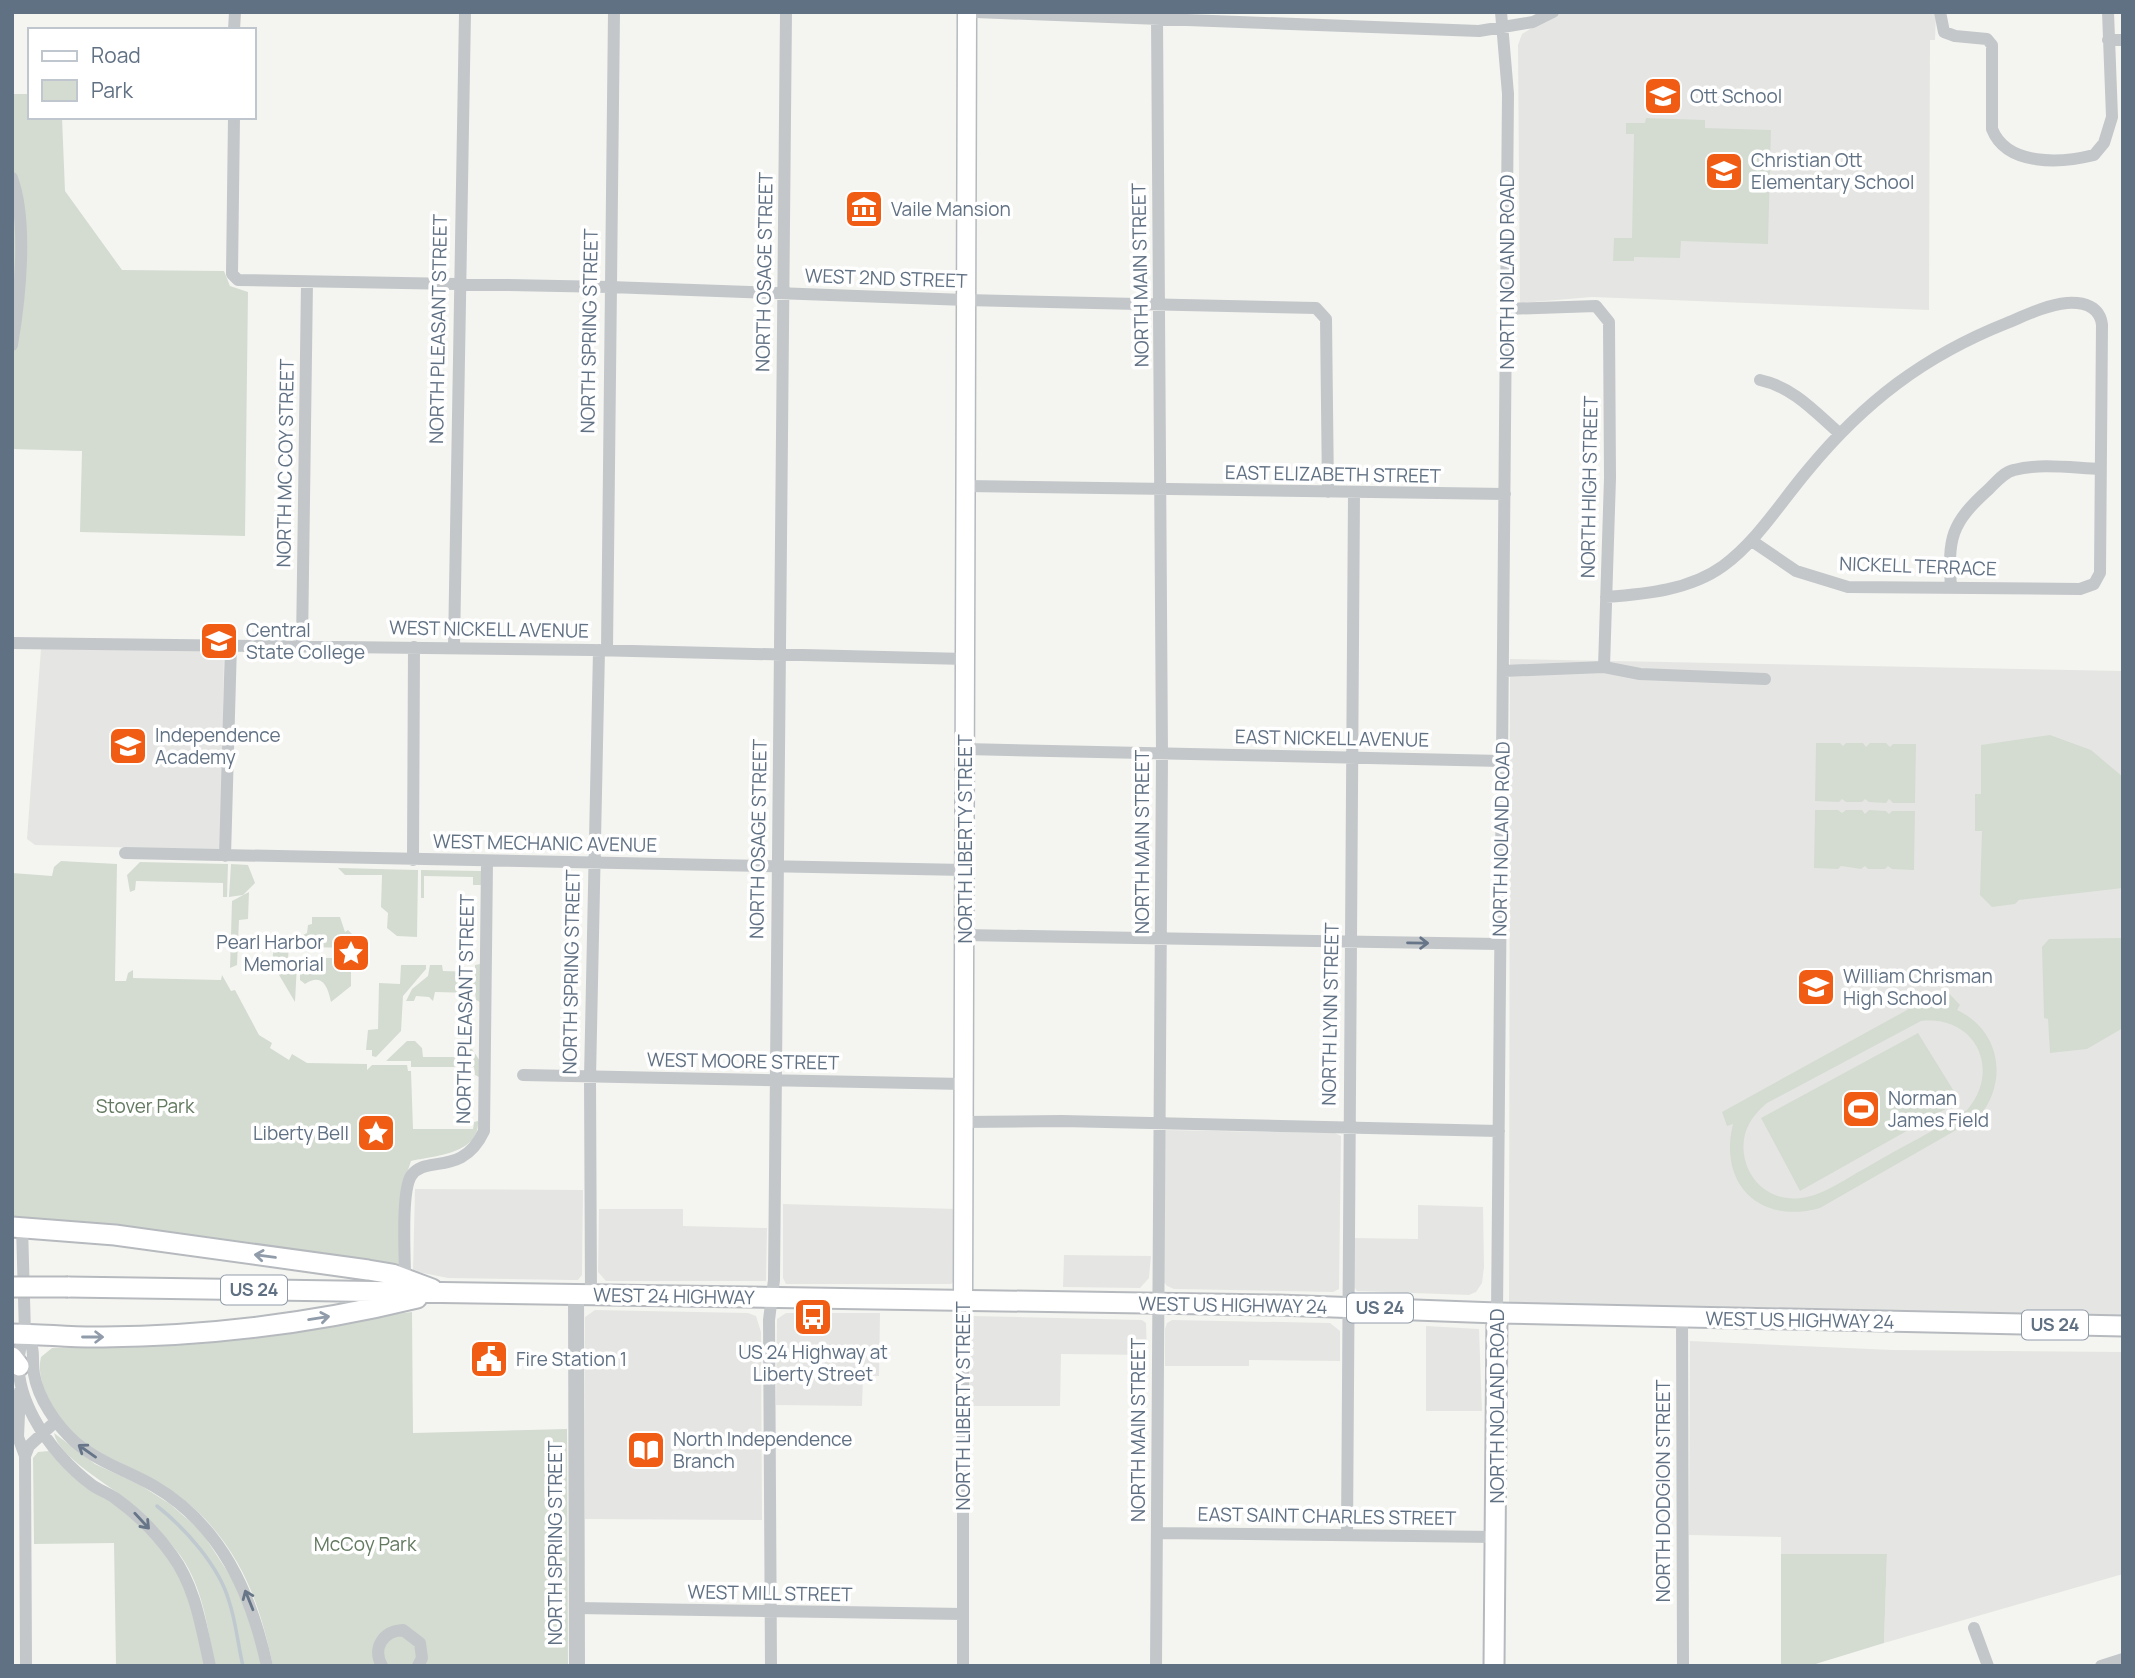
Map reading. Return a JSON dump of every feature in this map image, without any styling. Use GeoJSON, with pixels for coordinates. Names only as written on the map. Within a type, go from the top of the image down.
{"type":"FeatureCollection","features":[{"type":"Feature","properties":{"kind":"main road","name":"NORTH LIBERTY STREET"},"geometry":{"type":"LineString","coordinates":[[963,1300],[967,12]]}},
{"type":"Feature","properties":{"kind":"main road"},"geometry":{"type":"LineString","coordinates":[[17,1226],[141,1239],[405,1278],[440,1293]]}},
{"type":"Feature","properties":{"kind":"main road","name":"US 24"},"geometry":{"type":"LineString","coordinates":[[12,1287],[583,1294]]}},
{"type":"Feature","properties":{"kind":"main road"},"geometry":{"type":"LineString","coordinates":[[18,1334],[105,1337],[278,1324],[376,1309],[440,1293]]}},
{"type":"Feature","properties":{"kind":"main road","name":"WEST 24 HIGHWAY"},"geometry":{"type":"LineString","coordinates":[[583,1294],[772,1298]]}},
{"type":"Feature","properties":{"kind":"main road","name":"WEST US HIGHWAY 24"},"geometry":{"type":"LineString","coordinates":[[772,1298],[1347,1306],[1497,1313],[2123,1326]]}},
{"type":"Feature","properties":{"kind":"main road","name":"NORTH NOLAND ROAD"},"geometry":{"type":"LineString","coordinates":[[1494,1666],[1497,1313]]}},
{"type":"Feature","properties":{"kind":"street","name":"NORTH PLEASANT STREET"},"geometry":{"type":"LineString","coordinates":[[454,647],[457,285],[464,12]]}},
{"type":"Feature","properties":{"kind":"street","name":"NORTH SPRING STREET"},"geometry":{"type":"LineString","coordinates":[[577,1666],[594,864],[603,650],[614,12]]}},
{"type":"Feature","properties":{"kind":"street","name":"NORTH OSAGE STREET"},"geometry":{"type":"LineString","coordinates":[[771,1666],[769,1341],[775,1081],[786,12]]}},
{"type":"Feature","properties":{"kind":"street"},"geometry":{"type":"LineString","coordinates":[[975,12],[1501,30],[1533,22],[1553,12]]}},
{"type":"Feature","properties":{"kind":"street","name":"NORTH NOLAND ROAD"},"geometry":{"type":"LineString","coordinates":[[1497,1313],[1508,94],[1501,12]]}},
{"type":"Feature","properties":{"kind":"street"},"geometry":{"type":"LineString","coordinates":[[1940,12],[1944,32],[1955,36],[1987,39],[1992,45],[1992,129],[2005,148],[2027,157],[2072,160],[2094,155],[2104,143],[2112,117],[2108,12]]}},
{"type":"Feature","properties":{"kind":"street","name":"NORTH MAIN STREET"},"geometry":{"type":"LineString","coordinates":[[1156,1666],[1162,754],[1157,18]]}},
{"type":"Feature","properties":{"kind":"street"},"geometry":{"type":"LineString","coordinates":[[2108,40],[2123,40]]}},
{"type":"Feature","properties":{"kind":"street","name":"WEST 2ND STREET"},"geometry":{"type":"LineString","coordinates":[[234,119],[235,277],[245,281],[610,287],[966,300],[1316,307],[1326,319],[1328,492]]}},
{"type":"Feature","properties":{"kind":"street"},"geometry":{"type":"LineString","coordinates":[[12,178],[19,214],[19,289],[12,345]]}},
{"type":"Feature","properties":{"kind":"street","name":"NORTH MC COY STREET"},"geometry":{"type":"LineString","coordinates":[[302,645],[307,282]]}},
{"type":"Feature","properties":{"kind":"street"},"geometry":{"type":"LineString","coordinates":[[1606,597],[1646,594],[1692,583],[1721,567],[1752,541],[1839,433],[1907,374],[1976,335],[2049,306],[2083,303],[2095,309],[2101,316],[2102,325],[2100,469],[2025,468],[2004,474],[1954,529],[1950,543],[1951,588]]}},
{"type":"Feature","properties":{"kind":"street","name":"NORTH HIGH STREET"},"geometry":{"type":"LineString","coordinates":[[1507,309],[1596,306],[1609,322],[1610,478],[1605,667]]}},
{"type":"Feature","properties":{"kind":"street"},"geometry":{"type":"LineString","coordinates":[[1760,380],[1777,384],[1794,394],[1839,433]]}},
{"type":"Feature","properties":{"kind":"street","name":"NICKELL TERRACE"},"geometry":{"type":"LineString","coordinates":[[1752,541],[1776,559],[1818,580],[1847,587],[2098,588],[2100,469]]}},
{"type":"Feature","properties":{"kind":"street","name":"EAST ELIZABETH STREET"},"geometry":{"type":"LineString","coordinates":[[966,486],[1354,494],[1505,494]]}},
{"type":"Feature","properties":{"kind":"street","name":"NORTH LYNN STREET"},"geometry":{"type":"LineString","coordinates":[[1347,1535],[1354,494]]}},
{"type":"Feature","properties":{"kind":"street","name":"WEST NICKELL AVENUE"},"geometry":{"type":"LineString","coordinates":[[12,643],[454,647],[965,659]]}},
{"type":"Feature","properties":{"kind":"street"},"geometry":{"type":"LineString","coordinates":[[225,856],[231,644]]}},
{"type":"Feature","properties":{"kind":"street"},"geometry":{"type":"LineString","coordinates":[[413,860],[414,647]]}},
{"type":"Feature","properties":{"kind":"street"},"geometry":{"type":"LineString","coordinates":[[1504,671],[1605,667],[1640,674],[1765,679]]}},
{"type":"Feature","properties":{"kind":"street"},"geometry":{"type":"LineString","coordinates":[[965,749],[1162,754]]}},
{"type":"Feature","properties":{"kind":"street","name":"EAST NICKELL AVENUE"},"geometry":{"type":"LineString","coordinates":[[1162,754],[1502,761]]}},
{"type":"Feature","properties":{"kind":"street","name":"WEST MECHANIC AVENUE"},"geometry":{"type":"LineString","coordinates":[[125,853],[965,870]]}},
{"type":"Feature","properties":{"kind":"street","name":"NORTH PLEASANT STREET"},"geometry":{"type":"LineString","coordinates":[[405,1278],[409,1179],[417,1170],[463,1158],[477,1147],[484,1130],[487,862]]}},
{"type":"Feature","properties":{"kind":"street"},"geometry":{"type":"LineString","coordinates":[[964,935],[1499,944]]}},
{"type":"Feature","properties":{"kind":"street","name":"WEST MOORE STREET"},"geometry":{"type":"LineString","coordinates":[[523,1075],[964,1084]]}},
{"type":"Feature","properties":{"kind":"street"},"geometry":{"type":"LineString","coordinates":[[963,1122],[1499,1131]]}},
{"type":"Feature","properties":{"kind":"street"},"geometry":{"type":"LineString","coordinates":[[17,1226],[18,1437],[25,1457],[18,1506],[26,1666]]}},
{"type":"Feature","properties":{"kind":"street","name":"NORTH LIBERTY STREET"},"geometry":{"type":"LineString","coordinates":[[963,1300],[963,1666]]}},
{"type":"Feature","properties":{"kind":"street","name":"NORTH DODGION STREET"},"geometry":{"type":"LineString","coordinates":[[1682,1317],[1683,1666]]}},
{"type":"Feature","properties":{"kind":"street"},"geometry":{"type":"LineString","coordinates":[[18,1334],[34,1347],[34,1373],[42,1398],[56,1421],[74,1441],[100,1460],[166,1493],[211,1534],[231,1562],[249,1598],[267,1666]]}},
{"type":"Feature","properties":{"kind":"street"},"geometry":{"type":"LineString","coordinates":[[17,1369],[43,1432],[70,1465],[92,1485],[132,1511],[172,1553],[194,1596],[210,1666]]}},
{"type":"Feature","properties":{"kind":"street"},"geometry":{"type":"LineString","coordinates":[[25,1457],[43,1432],[56,1421]]}},
{"type":"Feature","properties":{"kind":"street","name":"EAST SAINT CHARLES STREET"},"geometry":{"type":"LineString","coordinates":[[1157,1533],[1496,1537]]}},
{"type":"Feature","properties":{"kind":"street","name":"WEST MILL STREET"},"geometry":{"type":"LineString","coordinates":[[577,1608],[963,1615]]}},
{"type":"Feature","properties":{"kind":"street"},"geometry":{"type":"LineString","coordinates":[[1974,1629],[1988,1666]]}},
{"type":"Feature","properties":{"kind":"street"},"geometry":{"type":"LineString","coordinates":[[382,1666],[378,1658],[379,1643],[389,1633],[403,1630],[420,1643],[422,1658],[418,1666]]}},
{"type":"Feature","properties":{"kind":"street"},"geometry":{"type":"LineString","coordinates":[[2101,1666],[2123,1659]]}},
{"type":"Feature","properties":{"kind":"shaded area","name":"Christian Ott Elementary School"},"geometry":{"type":"Polygon","coordinates":[[[1558,12],[1936,12],[1935,40],[1930,40],[1929,310],[1592,297],[1520,303],[1518,45],[1522,34],[1558,12]]]}},
{"type":"Feature","properties":{"kind":"shaded area","name":"Independence Academy"},"geometry":{"type":"Polygon","coordinates":[[[41,648],[220,649],[224,653],[222,846],[218,850],[35,845],[27,839],[41,648]]]}},
{"type":"Feature","properties":{"kind":"shaded area","name":"William Chrisman High School"},"geometry":{"type":"Polygon","coordinates":[[[1510,659],[2123,671],[2123,1319],[1509,1303],[1510,659]]]}},
{"type":"Feature","properties":{"kind":"shaded area"},"geometry":{"type":"Polygon","coordinates":[[[1165,1130],[1335,1133],[1341,1136],[1339,1289],[1333,1292],[1174,1289],[1167,1286],[1163,1281],[1165,1130]]]}},
{"type":"Feature","properties":{"kind":"shaded area"},"geometry":{"type":"Polygon","coordinates":[[[415,1189],[583,1190],[582,1275],[578,1280],[448,1278],[413,1271],[415,1189]]]}},
{"type":"Feature","properties":{"kind":"shaded area"},"geometry":{"type":"Polygon","coordinates":[[[783,1204],[957,1209],[955,1281],[951,1284],[786,1284],[783,1278],[783,1204]]]}},
{"type":"Feature","properties":{"kind":"shaded area"},"geometry":{"type":"Polygon","coordinates":[[[1418,1205],[1483,1207],[1484,1267],[1482,1283],[1476,1292],[1469,1295],[1357,1291],[1354,1287],[1354,1238],[1418,1239],[1418,1205]]]}},
{"type":"Feature","properties":{"kind":"shaded area"},"geometry":{"type":"Polygon","coordinates":[[[599,1209],[683,1209],[683,1226],[767,1228],[766,1281],[606,1281],[598,1272],[599,1209]]]}},
{"type":"Feature","properties":{"kind":"shaded area"},"geometry":{"type":"Polygon","coordinates":[[[1064,1255],[1151,1256],[1149,1278],[1140,1288],[1063,1287],[1064,1255]]]}},
{"type":"Feature","properties":{"kind":"shaded area"},"geometry":{"type":"Polygon","coordinates":[[[595,1310],[748,1313],[756,1316],[761,1332],[762,1520],[585,1519],[585,1317],[595,1310]]]}},
{"type":"Feature","properties":{"kind":"shaded area"},"geometry":{"type":"Polygon","coordinates":[[[786,1313],[880,1313],[879,1376],[863,1376],[862,1406],[776,1405],[777,1319],[786,1313]]]}},
{"type":"Feature","properties":{"kind":"shaded area"},"geometry":{"type":"Polygon","coordinates":[[[973,1316],[1142,1320],[1146,1323],[1147,1355],[1061,1354],[1060,1406],[968,1406],[969,1321],[973,1316]]]}},
{"type":"Feature","properties":{"kind":"shaded area"},"geometry":{"type":"Polygon","coordinates":[[[1172,1320],[1330,1323],[1340,1331],[1340,1361],[1249,1360],[1249,1366],[1165,1366],[1165,1329],[1167,1323],[1172,1320]]]}},
{"type":"Feature","properties":{"kind":"shaded area"},"geometry":{"type":"Polygon","coordinates":[[[1426,1326],[1479,1329],[1482,1411],[1426,1411],[1426,1326]]]}},
{"type":"Feature","properties":{"kind":"shaded area"},"geometry":{"type":"Polygon","coordinates":[[[1690,1341],[1893,1350],[2123,1352],[2123,1574],[1884,1643],[1887,1554],[1781,1554],[1781,1537],[1689,1535],[1690,1341]]]}},
{"type":"Feature","properties":{"kind":"green space"},"geometry":{"type":"Polygon","coordinates":[[[12,94],[28,94],[28,119],[62,119],[65,191],[122,270],[224,271],[230,286],[248,292],[245,536],[80,532],[82,451],[12,449],[12,94]]]}},
{"type":"Feature","properties":{"kind":"green space"},"geometry":{"type":"Polygon","coordinates":[[[1646,118],[1705,120],[1705,128],[1771,130],[1768,244],[1681,241],[1680,258],[1634,257],[1634,261],[1613,261],[1614,238],[1632,238],[1634,134],[1626,134],[1626,123],[1645,123],[1646,118]]]}},
{"type":"Feature","properties":{"kind":"green space"},"geometry":{"type":"Polygon","coordinates":[[[2050,735],[2091,750],[2123,777],[2123,888],[2019,900],[2015,904],[1992,907],[1980,895],[1982,831],[1975,831],[1975,794],[1981,794],[1981,745],[2050,735]]]}},
{"type":"Feature","properties":{"kind":"green space"},"geometry":{"type":"Polygon","coordinates":[[[1816,743],[1840,743],[1843,746],[1846,743],[1863,743],[1866,747],[1870,743],[1886,743],[1890,747],[1893,744],[1916,744],[1915,803],[1893,803],[1889,799],[1886,803],[1869,802],[1865,799],[1862,802],[1846,802],[1842,799],[1839,802],[1815,801],[1816,743]]]}},
{"type":"Feature","properties":{"kind":"green space"},"geometry":{"type":"Polygon","coordinates":[[[1815,810],[1838,810],[1842,813],[1846,810],[1862,810],[1865,814],[1869,810],[1886,811],[1889,814],[1892,811],[1915,811],[1914,870],[1892,869],[1888,866],[1885,869],[1868,869],[1865,866],[1861,869],[1841,866],[1838,869],[1814,868],[1815,810]]]}},
{"type":"Feature","properties":{"kind":"green space","name":"Stover Park"},"geometry":{"type":"Polygon","coordinates":[[[61,861],[117,864],[115,981],[126,981],[128,973],[133,970],[133,978],[221,980],[222,975],[231,991],[235,990],[259,1035],[272,1043],[270,1048],[289,1060],[292,1054],[307,1063],[367,1064],[367,1070],[372,1065],[407,1065],[408,1071],[411,1071],[413,1129],[473,1129],[474,1122],[478,1121],[477,1132],[464,1147],[443,1155],[411,1161],[405,1179],[400,1267],[347,1261],[326,1253],[115,1226],[12,1217],[12,873],[52,876],[54,867],[61,861]]]}},
{"type":"Feature","properties":{"kind":"green space"},"geometry":{"type":"Polygon","coordinates":[[[140,862],[228,864],[227,897],[223,897],[223,883],[136,881],[135,890],[130,892],[127,875],[140,862]]]}},
{"type":"Feature","properties":{"kind":"green space"},"geometry":{"type":"Polygon","coordinates":[[[231,864],[248,865],[255,883],[243,895],[229,897],[231,864]]]}},
{"type":"Feature","properties":{"kind":"green space"},"geometry":{"type":"Polygon","coordinates":[[[338,868],[418,870],[417,937],[397,936],[387,928],[388,913],[381,907],[382,875],[345,875],[338,868]]]}},
{"type":"Feature","properties":{"kind":"green space"},"geometry":{"type":"Polygon","coordinates":[[[421,870],[481,871],[481,885],[473,885],[473,877],[424,876],[424,898],[421,898],[421,870]]]}},
{"type":"Feature","properties":{"kind":"green space"},"geometry":{"type":"Polygon","coordinates":[[[249,892],[248,919],[239,920],[237,965],[230,968],[232,901],[249,892]]]}},
{"type":"Feature","properties":{"kind":"green space"},"geometry":{"type":"Polygon","coordinates":[[[312,917],[340,917],[345,932],[348,930],[352,934],[352,948],[306,947],[306,943],[301,943],[301,936],[307,933],[312,917]]]}},
{"type":"Feature","properties":{"kind":"green space"},"geometry":{"type":"Polygon","coordinates":[[[275,936],[298,936],[298,940],[289,944],[288,959],[297,964],[295,1002],[272,963],[275,936]]]}},
{"type":"Feature","properties":{"kind":"green space"},"geometry":{"type":"Polygon","coordinates":[[[2121,938],[2123,1028],[2087,1049],[2050,1053],[2048,1019],[2044,1018],[2042,947],[2049,939],[2121,938]]]}},
{"type":"Feature","properties":{"kind":"green space"},"geometry":{"type":"Polygon","coordinates":[[[306,958],[351,958],[351,986],[331,1002],[324,983],[316,980],[305,984],[300,980],[300,962],[306,962],[306,958]]]}},
{"type":"Feature","properties":{"kind":"green space"},"geometry":{"type":"Polygon","coordinates":[[[480,964],[480,1002],[476,1000],[475,993],[435,992],[433,1001],[429,997],[416,996],[414,1001],[406,1001],[412,989],[428,976],[430,965],[442,965],[443,971],[475,972],[475,965],[480,964]]]}},
{"type":"Feature","properties":{"kind":"green space"},"geometry":{"type":"Polygon","coordinates":[[[401,965],[426,965],[426,969],[403,996],[401,1031],[376,1057],[372,1056],[372,1050],[366,1050],[368,1030],[378,1029],[379,983],[400,984],[401,965]]]}},
{"type":"Feature","properties":{"kind":"green space"},"geometry":{"type":"Polygon","coordinates":[[[1945,989],[1960,1005],[1957,1010],[1983,1030],[1991,1043],[1995,1058],[1997,1073],[1994,1088],[1979,1117],[1820,1208],[1798,1212],[1779,1210],[1762,1205],[1748,1195],[1738,1181],[1732,1165],[1730,1146],[1733,1124],[1727,1126],[1722,1112],[1945,989]],[[1921,1021],[1767,1103],[1752,1119],[1743,1146],[1746,1164],[1756,1182],[1781,1197],[1801,1198],[1819,1193],[1967,1110],[1977,1094],[1982,1078],[1982,1062],[1969,1036],[1940,1021],[1921,1021]]]}},
{"type":"Feature","properties":{"kind":"green space","name":"Norman James Field"},"geometry":{"type":"Polygon","coordinates":[[[1918,1033],[1960,1101],[1800,1191],[1761,1118],[1918,1033]]]}},
{"type":"Feature","properties":{"kind":"green space"},"geometry":{"type":"Polygon","coordinates":[[[407,1041],[415,1041],[422,1048],[423,1057],[466,1057],[467,1049],[472,1049],[480,1061],[479,1077],[475,1075],[474,1067],[411,1067],[411,1061],[386,1061],[407,1041]]]}},
{"type":"Feature","properties":{"kind":"green space","name":"McCoy Park"},"geometry":{"type":"Polygon","coordinates":[[[412,1312],[413,1433],[567,1429],[568,1666],[273,1666],[250,1589],[221,1537],[191,1505],[173,1492],[81,1441],[57,1414],[41,1379],[41,1357],[52,1348],[150,1344],[412,1312]]]}},
{"type":"Feature","properties":{"kind":"green space"},"geometry":{"type":"Polygon","coordinates":[[[54,1433],[95,1464],[140,1485],[170,1504],[201,1531],[244,1597],[262,1666],[215,1666],[203,1605],[185,1563],[165,1537],[134,1506],[74,1461],[54,1433]]]}},
{"type":"Feature","properties":{"kind":"green space"},"geometry":{"type":"Polygon","coordinates":[[[49,1451],[125,1509],[143,1525],[174,1561],[192,1601],[205,1666],[116,1666],[114,1543],[34,1544],[33,1458],[38,1452],[49,1451]]]}},
{"type":"Feature","properties":{"kind":"green space"},"geometry":{"type":"Polygon","coordinates":[[[1781,1554],[1887,1554],[1884,1643],[1809,1666],[1781,1666],[1781,1554]]]}},
{"type":"Feature","properties":{"kind":"waterway"},"geometry":{"type":"LineString","coordinates":[[157,1506],[189,1536],[217,1574],[231,1609],[243,1666]]}},
{"type":"Feature","properties":{"kind":"place","name":"Ott School"},"geometry":{"type":"Point","coordinates":[1663,96]}},
{"type":"Feature","properties":{"kind":"place","name":"Christian Ott Elementary School"},"geometry":{"type":"Point","coordinates":[1724,171]}},
{"type":"Feature","properties":{"kind":"place","name":"Vaile Mansion"},"geometry":{"type":"Point","coordinates":[864,209]}},
{"type":"Feature","properties":{"kind":"place","name":"Central State College"},"geometry":{"type":"Point","coordinates":[219,641]}},
{"type":"Feature","properties":{"kind":"place","name":"Independence Academy"},"geometry":{"type":"Point","coordinates":[128,746]}},
{"type":"Feature","properties":{"kind":"place","name":"Pearl Harbor Memorial"},"geometry":{"type":"Point","coordinates":[351,953]}},
{"type":"Feature","properties":{"kind":"place","name":"William Chrisman High School"},"geometry":{"type":"Point","coordinates":[1816,987]}},
{"type":"Feature","properties":{"kind":"place","name":"Norman James Field"},"geometry":{"type":"Point","coordinates":[1861,1109]}},
{"type":"Feature","properties":{"kind":"place","name":"Liberty Bell"},"geometry":{"type":"Point","coordinates":[376,1133]}},
{"type":"Feature","properties":{"kind":"place","name":"US 24 Highway at Liberty Street"},"geometry":{"type":"Point","coordinates":[813,1317]}},
{"type":"Feature","properties":{"kind":"place","name":"Fire Station 1"},"geometry":{"type":"Point","coordinates":[489,1359]}},
{"type":"Feature","properties":{"kind":"place","name":"North Independence Branch"},"geometry":{"type":"Point","coordinates":[646,1450]}}]}
